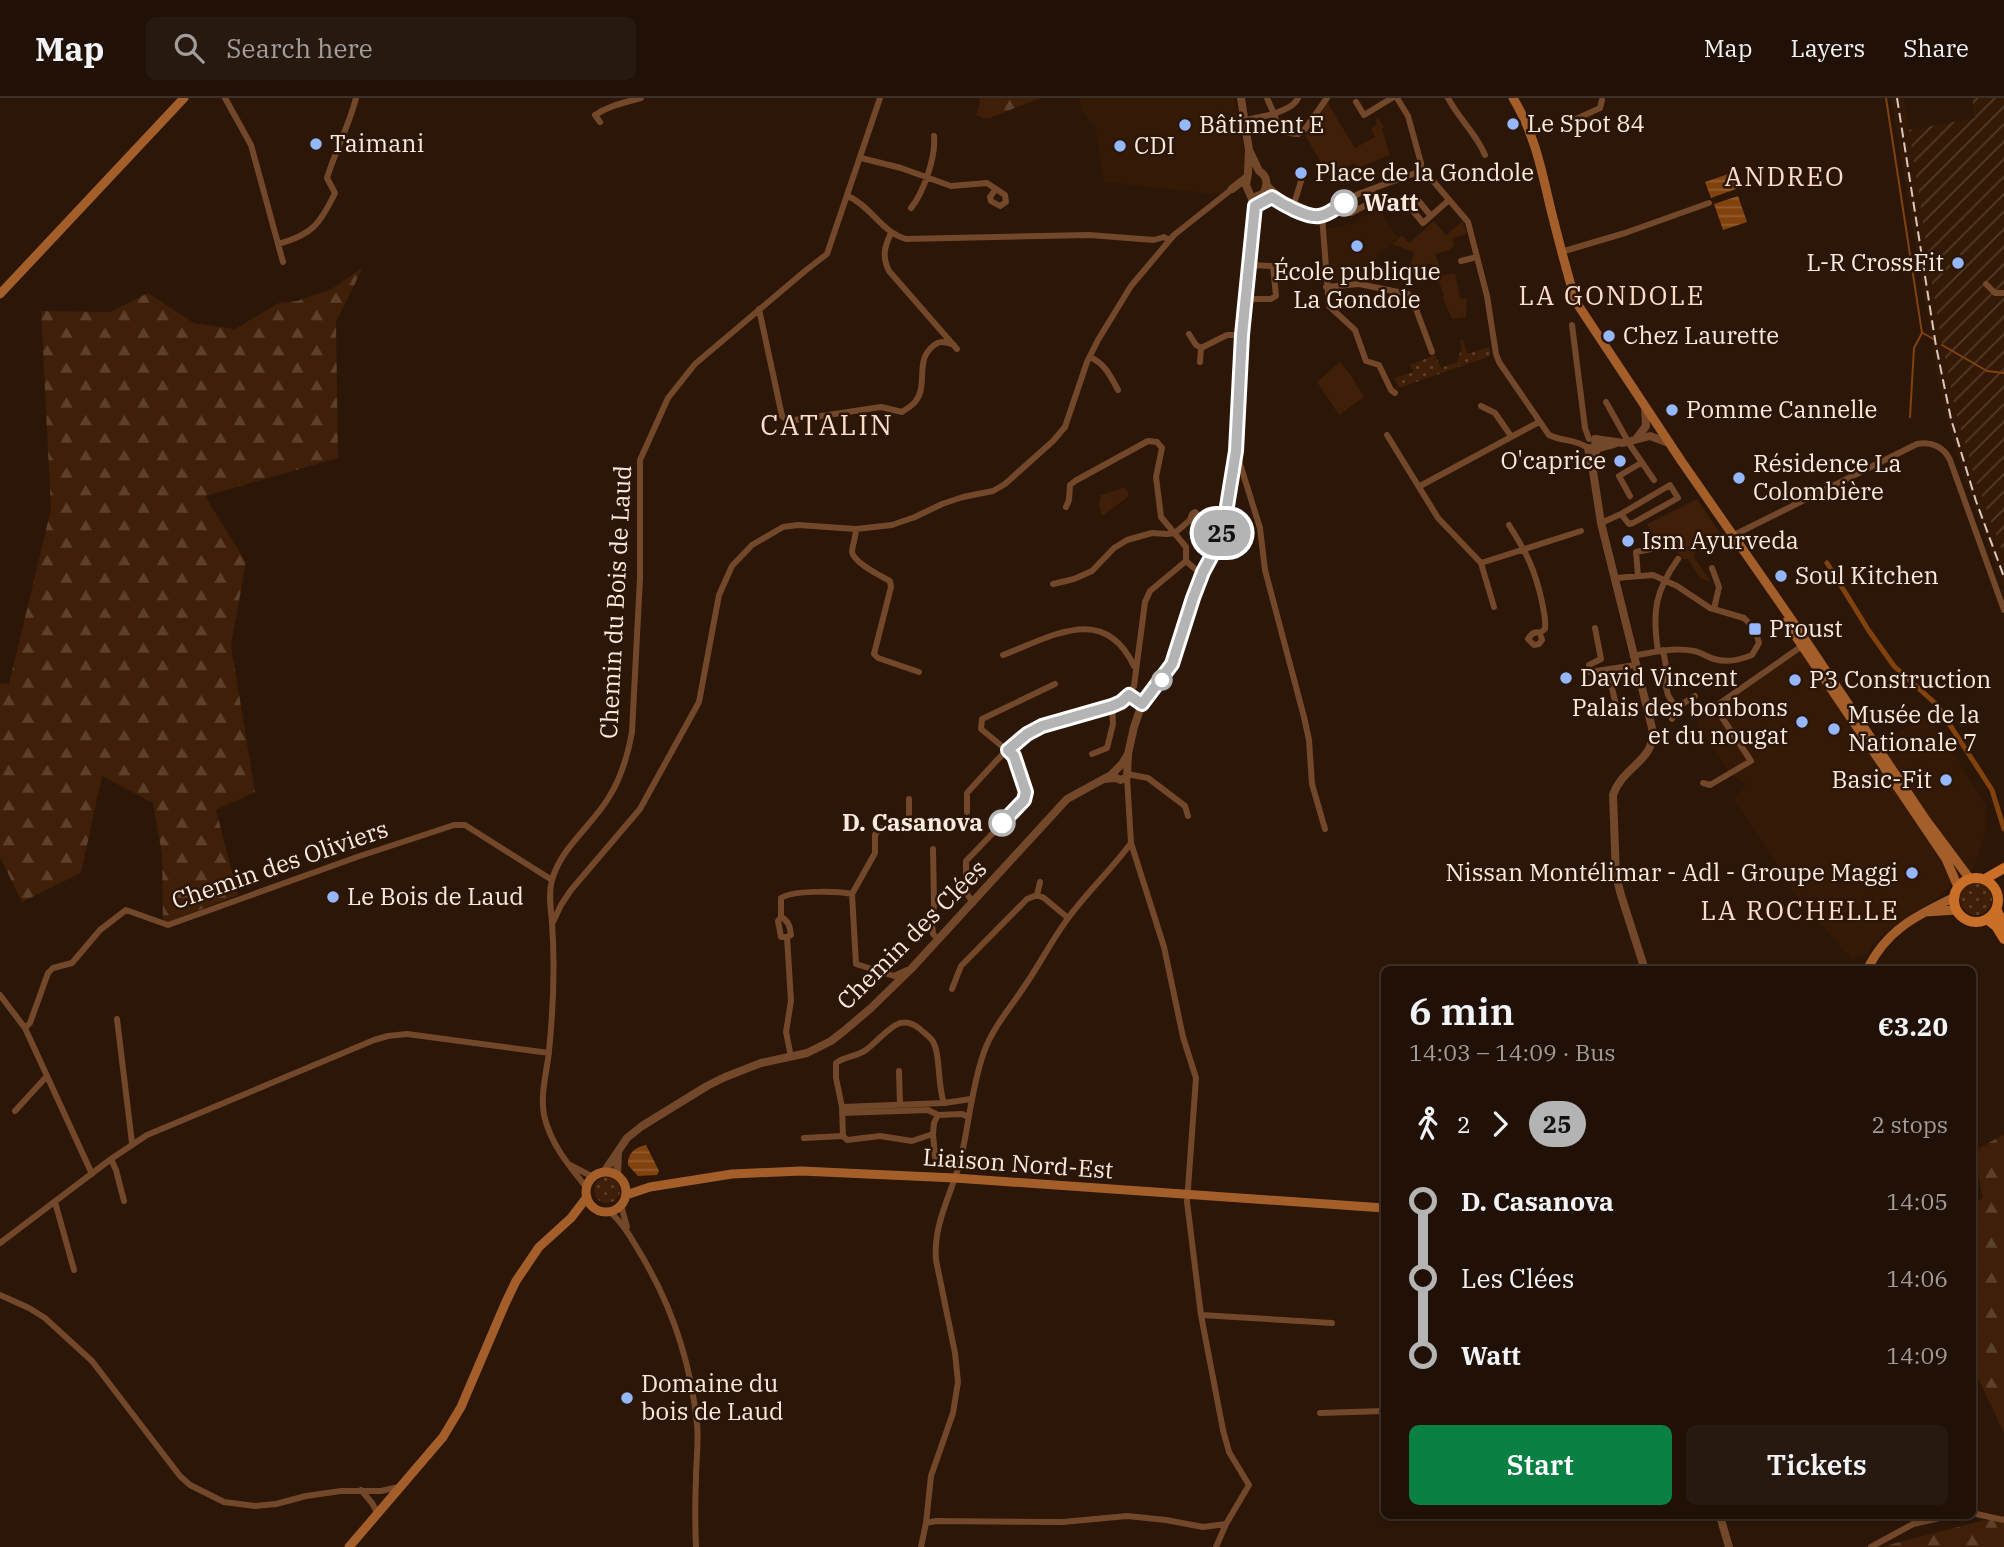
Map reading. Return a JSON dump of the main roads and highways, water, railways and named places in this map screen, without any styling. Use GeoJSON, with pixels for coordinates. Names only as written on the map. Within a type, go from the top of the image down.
{"type":"FeatureCollection","features":[{"type":"Feature","properties":{"kind":"main road"},"geometry":{"type":"LineString","coordinates":[[0,294],[184,98]]}},
{"type":"Feature","properties":{"kind":"main road"},"geometry":{"type":"LineString","coordinates":[[1513,98],[1535,143],[1576,302],[1747,558],[1933,830],[1970,879]]}},
{"type":"Feature","properties":{"kind":"main road"},"geometry":{"type":"LineString","coordinates":[[1747,558],[1802,646],[1946,859],[1956,892],[1957,910],[1976,922],[1986,919],[1996,909],[1998,900],[1996,889],[1985,879]]}},
{"type":"Feature","properties":{"kind":"main road"},"geometry":{"type":"LineString","coordinates":[[1869,966],[1884,942],[1895,931],[1956,892],[1970,879],[1985,879],[2004,868]]}},
{"type":"Feature","properties":{"kind":"main road"},"geometry":{"type":"LineString","coordinates":[[1996,889],[2004,878]]}},
{"type":"Feature","properties":{"kind":"main road"},"geometry":{"type":"LineString","coordinates":[[1996,909],[2004,926]]}},
{"type":"Feature","properties":{"kind":"main road"},"geometry":{"type":"LineString","coordinates":[[1924,912],[1957,910]]}},
{"type":"Feature","properties":{"kind":"main road"},"geometry":{"type":"LineString","coordinates":[[1986,919],[1996,926],[2004,939]]}},
{"type":"Feature","properties":{"kind":"main road","name":"Liaison Nord-Est"},"geometry":{"type":"LineString","coordinates":[[623,1200],[650,1187],[721,1175],[800,1171],[955,1178],[1381,1208]]}},
{"type":"Feature","properties":{"kind":"main road"},"geometry":{"type":"LineString","coordinates":[[349,1547],[435,1448],[455,1418],[505,1304],[525,1266],[539,1247],[571,1218],[587,1193],[593,1177],[604,1172],[620,1178],[623,1200],[609,1211],[596,1209],[571,1218]]}},
{"type":"Feature","properties":{"kind":"main road","name":"Liaison Nord-Est"},"geometry":{"type":"LineString","coordinates":[[620,1178],[650,1187]]}},
{"type":"Feature","properties":{"kind":"main road"},"geometry":{"type":"LineString","coordinates":[[587,1193],[596,1209]]}},
{"type":"Feature","properties":{"kind":"waterway"},"geometry":{"type":"LineString","coordinates":[[1886,98],[1922,333],[1914,348],[1910,417]]}},
{"type":"Feature","properties":{"kind":"waterway"},"geometry":{"type":"LineString","coordinates":[[1923,333],[1935,340]]}},
{"type":"Feature","properties":{"kind":"waterway"},"geometry":{"type":"LineString","coordinates":[[1942,345],[1987,371],[2004,373]]}},
{"type":"Feature","properties":{"kind":"waterway"},"geometry":{"type":"LineString","coordinates":[[1827,563],[1894,666],[1937,705],[1992,790],[2004,829]]}},
{"type":"Feature","properties":{"kind":"railway"},"geometry":{"type":"LineString","coordinates":[[1897,98],[1936,346],[1951,419],[1976,501],[2004,577]]}},
{"type":"Feature","properties":{"kind":"place","name":"Le Spot 84"},"geometry":{"type":"Point","coordinates":[1513,124]}},
{"type":"Feature","properties":{"kind":"place","name":"Bâtiment E"},"geometry":{"type":"Point","coordinates":[1185,125]}},
{"type":"Feature","properties":{"kind":"place","name":"Taimani"},"geometry":{"type":"Point","coordinates":[316,144]}},
{"type":"Feature","properties":{"kind":"place","name":"CDI"},"geometry":{"type":"Point","coordinates":[1120,146]}},
{"type":"Feature","properties":{"kind":"place","name":"Place de la Gondole"},"geometry":{"type":"Point","coordinates":[1301,173]}},
{"type":"Feature","properties":{"kind":"place","name":"Watt"},"geometry":{"type":"Point","coordinates":[1344,203]}},
{"type":"Feature","properties":{"kind":"place","name":"École publique La Gondole"},"geometry":{"type":"Point","coordinates":[1357,246]}},
{"type":"Feature","properties":{"kind":"place","name":"L-R CrossFit"},"geometry":{"type":"Point","coordinates":[1958,263]}},
{"type":"Feature","properties":{"kind":"place","name":"Chez Laurette"},"geometry":{"type":"Point","coordinates":[1609,336]}},
{"type":"Feature","properties":{"kind":"place","name":"Pomme Cannelle"},"geometry":{"type":"Point","coordinates":[1672,410]}},
{"type":"Feature","properties":{"kind":"place","name":"O'caprice"},"geometry":{"type":"Point","coordinates":[1620,461]}},
{"type":"Feature","properties":{"kind":"place","name":"Résidence La Colombière"},"geometry":{"type":"Point","coordinates":[1739,478]}},
{"type":"Feature","properties":{"kind":"place","name":"Ism Ayurveda"},"geometry":{"type":"Point","coordinates":[1628,541]}},
{"type":"Feature","properties":{"kind":"place","name":"Soul Kitchen"},"geometry":{"type":"Point","coordinates":[1781,576]}},
{"type":"Feature","properties":{"kind":"place","name":"Proust"},"geometry":{"type":"Point","coordinates":[1755,629]}},
{"type":"Feature","properties":{"kind":"place","name":"David Vincent"},"geometry":{"type":"Point","coordinates":[1566,678]}},
{"type":"Feature","properties":{"kind":"place","name":"P3 Construction"},"geometry":{"type":"Point","coordinates":[1795,680]}},
{"type":"Feature","properties":{"kind":"place","name":"Palais des bonbons et du nougat"},"geometry":{"type":"Point","coordinates":[1802,722]}},
{"type":"Feature","properties":{"kind":"place","name":"Musée de la Nationale 7"},"geometry":{"type":"Point","coordinates":[1834,729]}},
{"type":"Feature","properties":{"kind":"place","name":"Basic-Fit"},"geometry":{"type":"Point","coordinates":[1946,780]}},
{"type":"Feature","properties":{"kind":"place","name":"D. Casanova"},"geometry":{"type":"Point","coordinates":[1002,823]}},
{"type":"Feature","properties":{"kind":"place","name":"Nissan Montélimar - Adl - Groupe Maggi"},"geometry":{"type":"Point","coordinates":[1912,873]}},
{"type":"Feature","properties":{"kind":"place","name":"Le Bois de Laud"},"geometry":{"type":"Point","coordinates":[333,897]}},
{"type":"Feature","properties":{"kind":"place","name":"Domaine du bois de Laud"},"geometry":{"type":"Point","coordinates":[627,1398]}},
{"type":"Feature","properties":{"kind":"district","name":"ANDREO"},"geometry":{"type":"Point","coordinates":[1785,177]}},
{"type":"Feature","properties":{"kind":"district","name":"LA GONDOLE"},"geometry":{"type":"Point","coordinates":[1612,296]}},
{"type":"Feature","properties":{"kind":"district","name":"CATALIN"},"geometry":{"type":"Point","coordinates":[827,425]}},
{"type":"Feature","properties":{"kind":"district","name":"LA ROCHELLE"},"geometry":{"type":"Point","coordinates":[1800,911]}}]}
